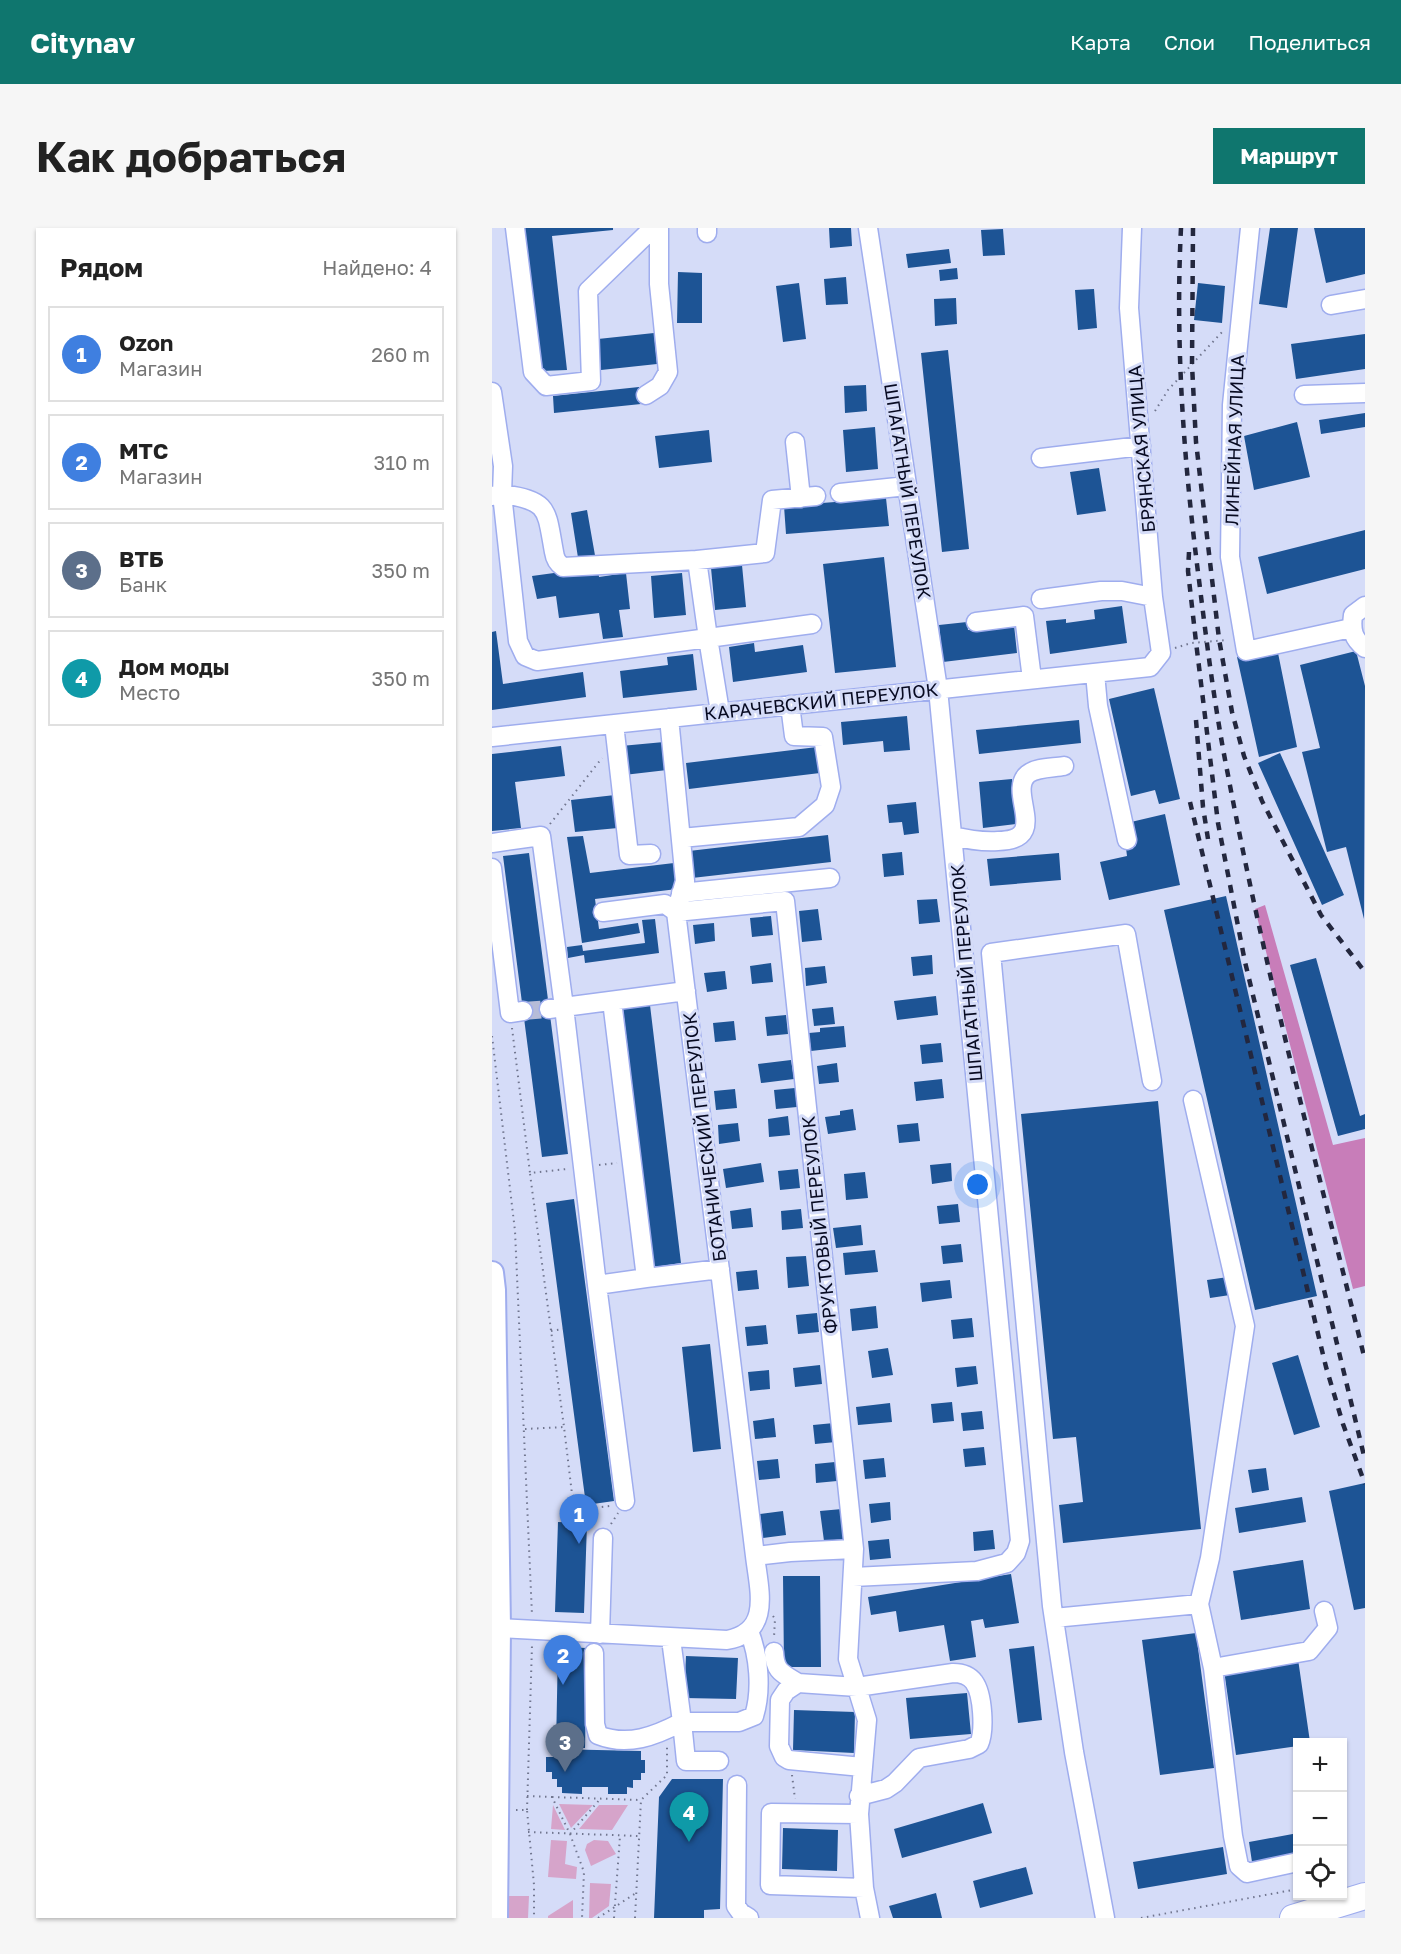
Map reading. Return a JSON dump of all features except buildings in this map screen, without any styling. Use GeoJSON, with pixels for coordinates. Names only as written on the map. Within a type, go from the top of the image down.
{"type":"FeatureCollection","features":[{"type":"Feature","properties":{"kind":"highway"},"geometry":{"type":"LineString","coordinates":[[1293,1918],[1365,1896]]}},
{"type":"Feature","properties":{"kind":"main road"},"geometry":{"type":"LineString","coordinates":[[492,1273],[499,1628],[499,1811],[494,1878],[496,1918]]}},
{"type":"Feature","properties":{"kind":"street"},"geometry":{"type":"LineString","coordinates":[[515,228],[533,372],[546,386],[591,381],[588,291],[653,228]]}},
{"type":"Feature","properties":{"kind":"street"},"geometry":{"type":"LineString","coordinates":[[646,395],[660,386],[668,372],[659,284],[659,228]]}},
{"type":"Feature","properties":{"kind":"street","name":"ШПАГАТНЫЙ ПЕРЕУЛОК"},"geometry":{"type":"LineString","coordinates":[[853,1577],[977,1571],[1007,1563],[1016,1553],[1020,1541],[938,689],[868,228]]}},
{"type":"Feature","properties":{"kind":"street","name":"БРЯНСКАЯ УЛИЦА"},"geometry":{"type":"LineString","coordinates":[[1132,228],[1129,308],[1153,597],[1155,660]]}},
{"type":"Feature","properties":{"kind":"street","name":"ЛИНЕЙНАЯ УЛИЦА"},"geometry":{"type":"LineString","coordinates":[[1245,645],[1230,557],[1232,405],[1250,228]]}},
{"type":"Feature","properties":{"kind":"street"},"geometry":{"type":"LineString","coordinates":[[1331,305],[1365,299]]}},
{"type":"Feature","properties":{"kind":"street"},"geometry":{"type":"LineString","coordinates":[[492,392],[503,466],[497,495],[518,641],[522,651],[530,659],[537,661],[812,624]]}},
{"type":"Feature","properties":{"kind":"street"},"geometry":{"type":"LineString","coordinates":[[1304,395],[1365,393]]}},
{"type":"Feature","properties":{"kind":"street"},"geometry":{"type":"LineString","coordinates":[[1041,458],[1140,438]]}},
{"type":"Feature","properties":{"kind":"street"},"geometry":{"type":"LineString","coordinates":[[497,495],[524,497],[538,503],[547,512],[555,559],[563,567],[697,560],[765,553],[772,500],[808,497],[795,442]]}},
{"type":"Feature","properties":{"kind":"street"},"geometry":{"type":"LineString","coordinates":[[840,493],[907,486]]}},
{"type":"Feature","properties":{"kind":"street"},"geometry":{"type":"LineString","coordinates":[[697,560],[720,712]]}},
{"type":"Feature","properties":{"kind":"street"},"geometry":{"type":"LineString","coordinates":[[1041,599],[1101,591],[1122,591],[1153,597]]}},
{"type":"Feature","properties":{"kind":"street"},"geometry":{"type":"LineString","coordinates":[[1365,606],[1353,615],[1351,628],[1357,642],[1365,648]]}},
{"type":"Feature","properties":{"kind":"street"},"geometry":{"type":"LineString","coordinates":[[976,622],[1024,616],[1032,679]]}},
{"type":"Feature","properties":{"kind":"street"},"geometry":{"type":"LineString","coordinates":[[1245,645],[1351,628]]}},
{"type":"Feature","properties":{"kind":"street","name":"КАРАЧЕВСКИЙ ПЕРЕУЛОК"},"geometry":{"type":"LineString","coordinates":[[492,737],[615,732],[669,718],[1095,673],[1155,660]]}},
{"type":"Feature","properties":{"kind":"street"},"geometry":{"type":"LineString","coordinates":[[1095,673],[1098,705],[1127,840]]}},
{"type":"Feature","properties":{"kind":"street"},"geometry":{"type":"LineString","coordinates":[[681,838],[799,827],[825,805],[831,787],[823,737],[794,736],[790,705]]}},
{"type":"Feature","properties":{"kind":"street","name":"БОТАНИЧЕСКИЙ ПЕРЕУЛОК"},"geometry":{"type":"LineString","coordinates":[[669,718],[684,881],[676,912],[755,1556],[760,1613],[756,1623],[749,1631]]}},
{"type":"Feature","properties":{"kind":"street"},"geometry":{"type":"LineString","coordinates":[[615,732],[629,855],[651,854]]}},
{"type":"Feature","properties":{"kind":"street"},"geometry":{"type":"LineString","coordinates":[[953,836],[976,842],[1009,841],[1019,837],[1024,830],[1026,820],[1022,785],[1026,775],[1035,770],[1064,766]]}},
{"type":"Feature","properties":{"kind":"street"},"geometry":{"type":"LineString","coordinates":[[492,843],[541,836],[556,1008],[584,1167],[624,1502]]}},
{"type":"Feature","properties":{"kind":"street"},"geometry":{"type":"LineString","coordinates":[[492,868],[517,1012]]}},
{"type":"Feature","properties":{"kind":"street"},"geometry":{"type":"LineString","coordinates":[[681,893],[830,878]]}},
{"type":"Feature","properties":{"kind":"street","name":"ФРУКТОВЫЙ ПЕРЕУЛОК"},"geometry":{"type":"LineString","coordinates":[[676,912],[785,902],[854,1549],[848,1659],[857,1687]]}},
{"type":"Feature","properties":{"kind":"street"},"geometry":{"type":"LineString","coordinates":[[603,912],[665,904],[676,912]]}},
{"type":"Feature","properties":{"kind":"street"},"geometry":{"type":"LineString","coordinates":[[1105,1918],[1074,1752],[1054,1618],[991,953],[1126,934],[1152,1081]]}},
{"type":"Feature","properties":{"kind":"street"},"geometry":{"type":"LineString","coordinates":[[556,1008],[686,991]]}},
{"type":"Feature","properties":{"kind":"street"},"geometry":{"type":"LineString","coordinates":[[612,1001],[646,1278]]}},
{"type":"Feature","properties":{"kind":"street"},"geometry":{"type":"LineString","coordinates":[[1193,1101],[1245,1326],[1210,1558],[1199,1604],[1213,1668],[1233,1836],[1239,1866],[1247,1873],[1293,1863]]}},
{"type":"Feature","properties":{"kind":"street"},"geometry":{"type":"LineString","coordinates":[[597,1285],[720,1269]]}},
{"type":"Feature","properties":{"kind":"street"},"geometry":{"type":"LineString","coordinates":[[600,1634],[603,1538]]}},
{"type":"Feature","properties":{"kind":"street"},"geometry":{"type":"LineString","coordinates":[[755,1556],[854,1549]]}},
{"type":"Feature","properties":{"kind":"street"},"geometry":{"type":"LineString","coordinates":[[1054,1618],[1199,1604]]}},
{"type":"Feature","properties":{"kind":"street"},"geometry":{"type":"LineString","coordinates":[[1213,1668],[1309,1651],[1328,1628],[1324,1611]]}},
{"type":"Feature","properties":{"kind":"street"},"geometry":{"type":"LineString","coordinates":[[499,1628],[671,1639],[726,1640],[739,1638],[749,1631],[755,1648],[759,1701],[754,1716],[739,1722],[675,1725],[637,1740],[609,1739],[598,1735],[595,1724],[594,1653]]}},
{"type":"Feature","properties":{"kind":"street"},"geometry":{"type":"LineString","coordinates":[[671,1639],[675,1725],[686,1761],[719,1761]]}},
{"type":"Feature","properties":{"kind":"street"},"geometry":{"type":"LineString","coordinates":[[774,1652],[774,1664],[781,1673],[798,1683],[857,1687],[960,1673],[968,1676],[976,1684],[981,1701],[983,1732],[976,1746],[919,1758],[895,1783],[859,1805],[798,1813],[771,1813],[770,1885],[864,1888]]}},
{"type":"Feature","properties":{"kind":"street"},"geometry":{"type":"LineString","coordinates":[[798,1683],[786,1691],[780,1700],[779,1746],[784,1757],[789,1760],[862,1767]]}},
{"type":"Feature","properties":{"kind":"street"},"geometry":{"type":"LineString","coordinates":[[857,1687],[867,1720],[859,1805],[864,1888],[870,1918]]}},
{"type":"Feature","properties":{"kind":"street"},"geometry":{"type":"LineString","coordinates":[[737,1785],[736,1905],[741,1913],[749,1918]]}},
{"type":"Feature","properties":{"kind":"path"},"geometry":{"type":"LineString","coordinates":[[1140,438],[1168,390],[1241,313]]}},
{"type":"Feature","properties":{"kind":"path"},"geometry":{"type":"LineString","coordinates":[[1155,660],[1191,643],[1219,639],[1245,645]]}},
{"type":"Feature","properties":{"kind":"path"},"geometry":{"type":"LineString","coordinates":[[541,836],[615,732]]}},
{"type":"Feature","properties":{"kind":"path"},"geometry":{"type":"LineString","coordinates":[[517,1012],[530,1173],[572,1494],[603,1538],[624,1502]]}},
{"type":"Feature","properties":{"kind":"path"},"geometry":{"type":"LineString","coordinates":[[492,1036],[515,1231],[525,1430],[532,1629],[527,1810],[534,1885],[534,1918]]}},
{"type":"Feature","properties":{"kind":"path"},"geometry":{"type":"LineString","coordinates":[[530,1173],[632,1162]]}},
{"type":"Feature","properties":{"kind":"path"},"geometry":{"type":"LineString","coordinates":[[551,1331],[563,1329]]}},
{"type":"Feature","properties":{"kind":"path"},"geometry":{"type":"LineString","coordinates":[[525,1430],[564,1427]]}},
{"type":"Feature","properties":{"kind":"path"},"geometry":{"type":"LineString","coordinates":[[583,1509],[624,1502]]}},
{"type":"Feature","properties":{"kind":"path"},"geometry":{"type":"LineString","coordinates":[[634,1918],[641,1800],[667,1774],[675,1725]]}},
{"type":"Feature","properties":{"kind":"path"},"geometry":{"type":"LineString","coordinates":[[789,1760],[798,1813]]}},
{"type":"Feature","properties":{"kind":"path"},"geometry":{"type":"LineString","coordinates":[[527,1796],[641,1800]]}},
{"type":"Feature","properties":{"kind":"path"},"geometry":{"type":"LineString","coordinates":[[552,1797],[570,1834],[584,1872],[582,1918]]}},
{"type":"Feature","properties":{"kind":"path"},"geometry":{"type":"LineString","coordinates":[[570,1834],[601,1798]]}},
{"type":"Feature","properties":{"kind":"path"},"geometry":{"type":"LineString","coordinates":[[499,1811],[527,1810]]}},
{"type":"Feature","properties":{"kind":"path"},"geometry":{"type":"LineString","coordinates":[[528,1833],[639,1836]]}},
{"type":"Feature","properties":{"kind":"path"},"geometry":{"type":"LineString","coordinates":[[614,1918],[620,1836]]}},
{"type":"Feature","properties":{"kind":"path"},"geometry":{"type":"LineString","coordinates":[[1141,1918],[1293,1890]]}},
{"type":"Feature","properties":{"kind":"path"},"geometry":{"type":"LineString","coordinates":[[598,1918],[636,1892]]}},
{"type":"Feature","properties":{"kind":"shaded area"},"geometry":{"type":"Polygon","coordinates":[[[1265,905],[1333,1145],[1365,1138],[1365,1286],[1353,1289],[1255,909],[1265,905]]]}},
{"type":"Feature","properties":{"kind":"shaded area"},"geometry":{"type":"Polygon","coordinates":[[[559,1804],[593,1805],[571,1828],[559,1804]]]}},
{"type":"Feature","properties":{"kind":"shaded area"},"geometry":{"type":"Polygon","coordinates":[[[553,1805],[565,1830],[551,1829],[553,1805]]]}},
{"type":"Feature","properties":{"kind":"shaded area"},"geometry":{"type":"Polygon","coordinates":[[[599,1805],[628,1805],[612,1830],[579,1829],[599,1805]]]}},
{"type":"Feature","properties":{"kind":"shaded area"},"geometry":{"type":"Polygon","coordinates":[[[551,1840],[567,1841],[565,1864],[577,1867],[576,1879],[548,1877],[551,1840]]]}},
{"type":"Feature","properties":{"kind":"shaded area"},"geometry":{"type":"Polygon","coordinates":[[[594,1840],[608,1841],[616,1854],[591,1866],[585,1850],[587,1844],[594,1840]]]}},
{"type":"Feature","properties":{"kind":"shaded area"},"geometry":{"type":"Polygon","coordinates":[[[590,1883],[611,1884],[609,1906],[592,1918],[589,1918],[590,1883]]]}},
{"type":"Feature","properties":{"kind":"shaded area"},"geometry":{"type":"Polygon","coordinates":[[[506,1896],[529,1896],[528,1918],[506,1918],[506,1896]]]}},
{"type":"Feature","properties":{"kind":"shaded area"},"geometry":{"type":"Polygon","coordinates":[[[573,1900],[573,1918],[548,1918],[548,1916],[573,1900]]]}},
{"type":"Feature","properties":{"kind":"tunnel"},"geometry":{"type":"LineString","coordinates":[[523,1011],[549,1009]]}},
{"type":"Feature","properties":{"kind":"railway"},"geometry":{"type":"LineString","coordinates":[[1181,228],[1179,316],[1185,448],[1199,580],[1219,726],[1275,996],[1365,1360]]}},
{"type":"Feature","properties":{"kind":"railway"},"geometry":{"type":"LineString","coordinates":[[1193,228],[1192,365],[1196,442],[1219,639],[1232,712],[1244,756],[1262,801],[1321,915],[1365,972]]}},
{"type":"Feature","properties":{"kind":"railway"},"geometry":{"type":"LineString","coordinates":[[1189,552],[1188,571],[1218,823],[1245,962],[1365,1460]]}},
{"type":"Feature","properties":{"kind":"railway"},"geometry":{"type":"LineString","coordinates":[[1196,720],[1208,839]]}},
{"type":"Feature","properties":{"kind":"railway"},"geometry":{"type":"LineString","coordinates":[[1190,802],[1326,1367],[1343,1424],[1365,1484]]}},
{"type":"Feature","properties":{"kind":"place","name":"Ozon"},"geometry":{"type":"Point","coordinates":[579,1544]}},
{"type":"Feature","properties":{"kind":"place","name":"МТС"},"geometry":{"type":"Point","coordinates":[563,1685]}},
{"type":"Feature","properties":{"kind":"place","name":"ВТБ"},"geometry":{"type":"Point","coordinates":[565,1772]}},
{"type":"Feature","properties":{"kind":"place","name":"Дом моды"},"geometry":{"type":"Point","coordinates":[689,1842]}}]}
